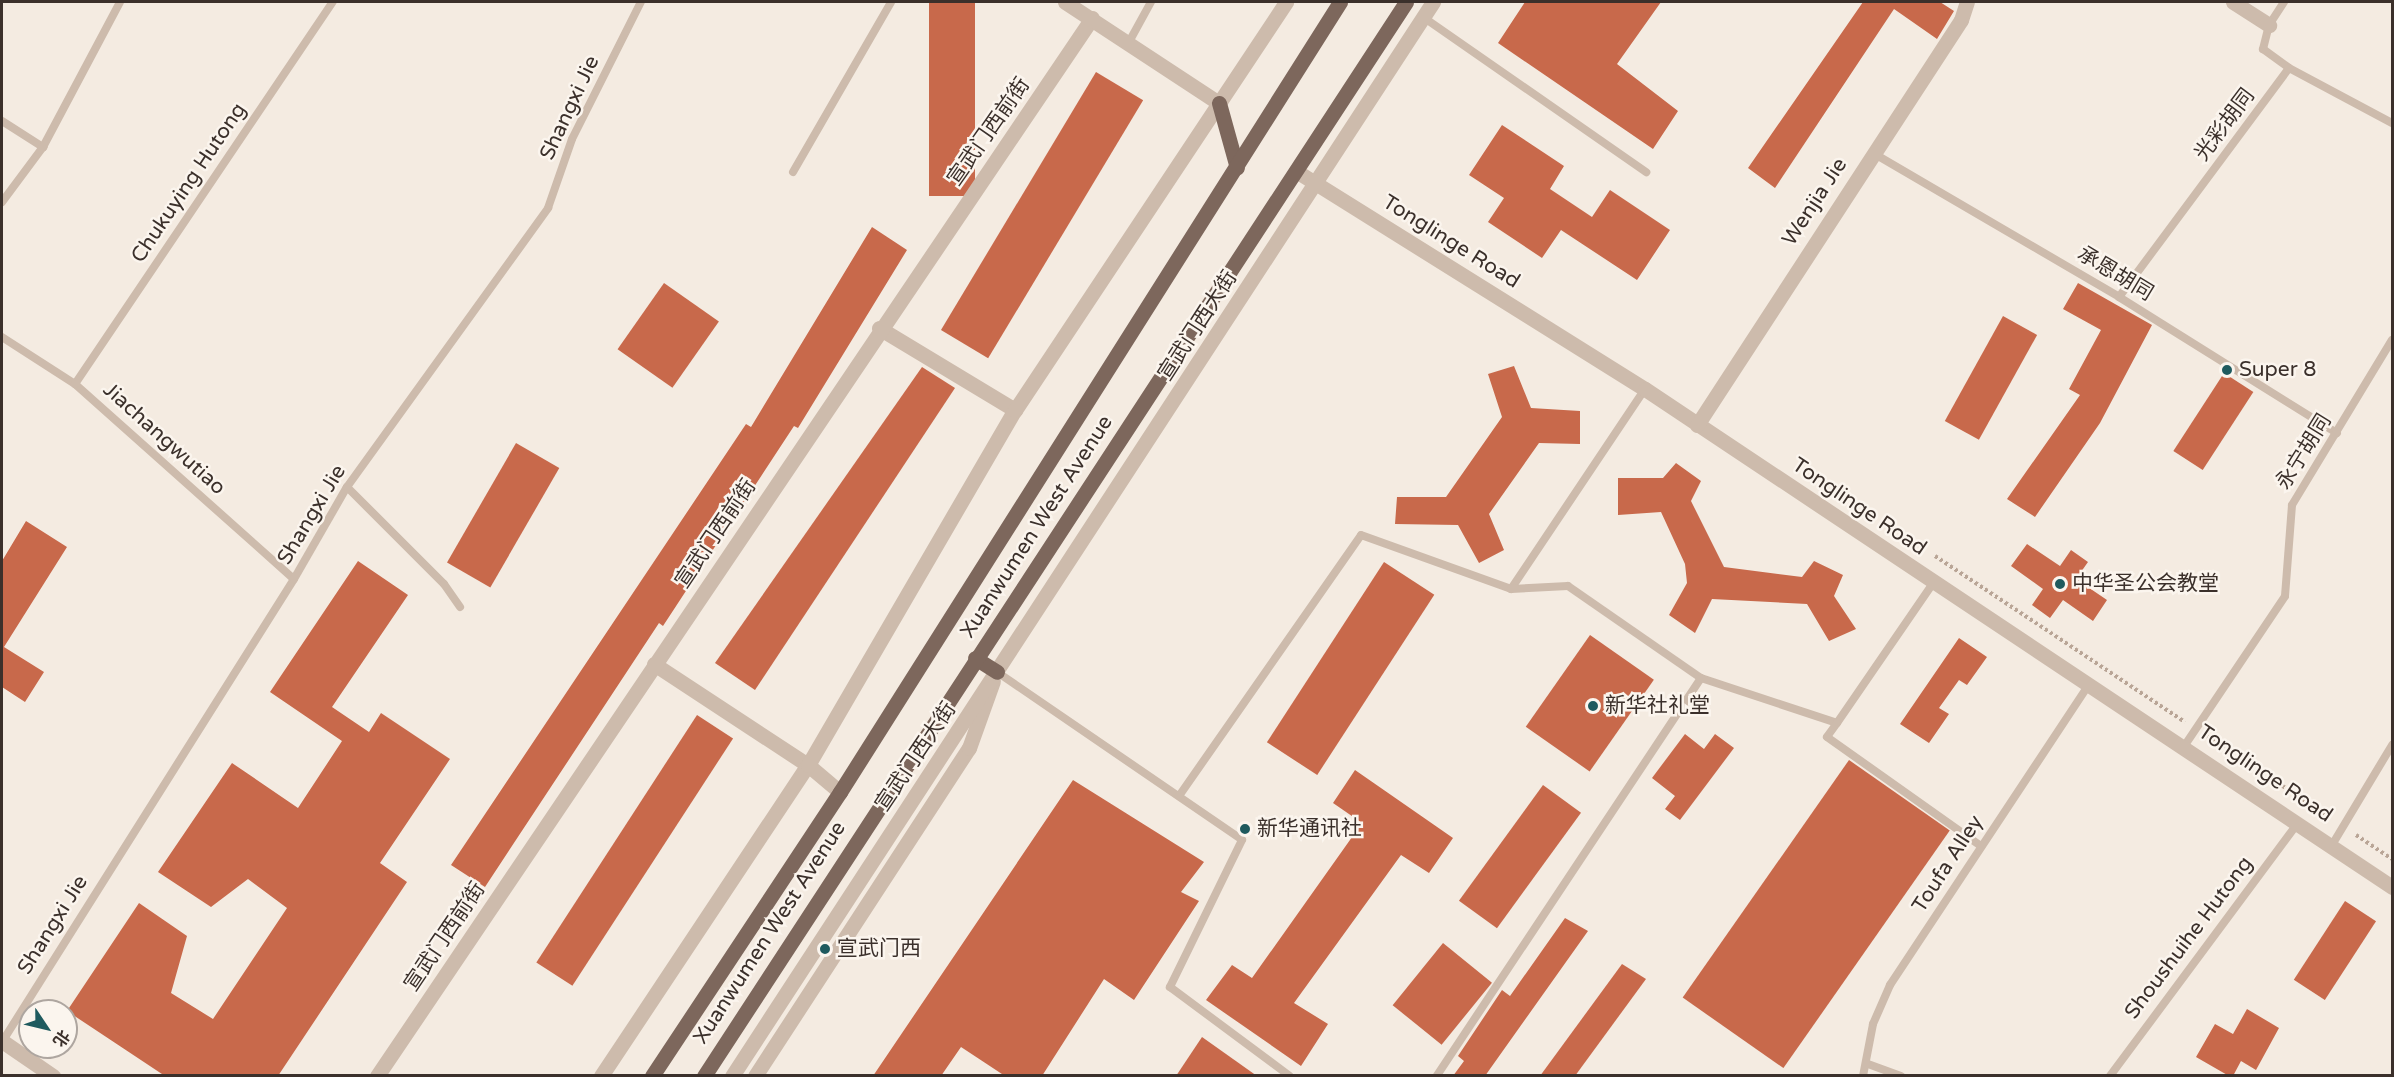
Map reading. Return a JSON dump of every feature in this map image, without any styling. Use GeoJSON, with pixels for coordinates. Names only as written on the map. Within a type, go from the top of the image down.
{"type":"FeatureCollection","features":[{"type":"Feature","properties":{"kind":"main road","name":"Xuanwumen West Avenue"},"geometry":{"type":"LineString","coordinates":[[652,1076],[840,792],[1340,2]]}},
{"type":"Feature","properties":{"kind":"main road","name":"Xuanwumen West Avenue"},"geometry":{"type":"LineString","coordinates":[[704,1076],[975,658],[1406,2]]}},
{"type":"Feature","properties":{"kind":"main road"},"geometry":{"type":"LineString","coordinates":[[1219,103],[1237,168]]}},
{"type":"Feature","properties":{"kind":"main road"},"geometry":{"type":"LineString","coordinates":[[975,658],[997,672]]}},
{"type":"Feature","properties":{"kind":"street"},"geometry":{"type":"LineString","coordinates":[[1065,2],[1219,103]]}},
{"type":"Feature","properties":{"kind":"street"},"geometry":{"type":"LineString","coordinates":[[601,1076],[808,765],[1015,410],[1287,2]]}},
{"type":"Feature","properties":{"kind":"street","name":"宣武门西大街"},"geometry":{"type":"LineString","coordinates":[[732,1076],[1316,185],[1433,2]]}},
{"type":"Feature","properties":{"kind":"street","name":"Wenjia Jie"},"geometry":{"type":"LineString","coordinates":[[1697,425],[1872,152],[1961,20],[1967,2]]}},
{"type":"Feature","properties":{"kind":"street"},"geometry":{"type":"LineString","coordinates":[[2233,2],[2269,25]]}},
{"type":"Feature","properties":{"kind":"street","name":"宣武门西前街"},"geometry":{"type":"LineString","coordinates":[[377,1076],[879,328],[1092,18]]}},
{"type":"Feature","properties":{"kind":"street","name":"Tonglinge Road"},"geometry":{"type":"LineString","coordinates":[[1296,171],[1645,389],[1934,582],[2185,745],[2392,887]]}},
{"type":"Feature","properties":{"kind":"street"},"geometry":{"type":"LineString","coordinates":[[879,328],[1015,410]]}},
{"type":"Feature","properties":{"kind":"street"},"geometry":{"type":"LineString","coordinates":[[654,664],[808,765],[840,792]]}},
{"type":"Feature","properties":{"kind":"street","name":"宣武门西大街"},"geometry":{"type":"LineString","coordinates":[[755,1076],[969,748],[997,672]]}},
{"type":"Feature","properties":{"kind":"street"},"geometry":{"type":"LineString","coordinates":[[2,1042],[53,1076]]}},
{"type":"Feature","properties":{"kind":"lane"},"geometry":{"type":"LineString","coordinates":[[2,202],[43,147],[120,2]]}},
{"type":"Feature","properties":{"kind":"lane","name":"Chukuying Hutong"},"geometry":{"type":"LineString","coordinates":[[75,384],[333,2]]}},
{"type":"Feature","properties":{"kind":"lane","name":"Shangxi Jie"},"geometry":{"type":"LineString","coordinates":[[2,1042],[294,579],[348,487],[548,208],[572,139],[641,2]]}},
{"type":"Feature","properties":{"kind":"lane"},"geometry":{"type":"LineString","coordinates":[[793,172],[891,2]]}},
{"type":"Feature","properties":{"kind":"lane"},"geometry":{"type":"LineString","coordinates":[[1129,42],[1151,2]]}},
{"type":"Feature","properties":{"kind":"lane"},"geometry":{"type":"LineString","coordinates":[[2284,2],[2269,25],[2263,49],[2289,68],[2392,123]]}},
{"type":"Feature","properties":{"kind":"lane"},"geometry":{"type":"LineString","coordinates":[[1423,17],[1646,172]]}},
{"type":"Feature","properties":{"kind":"lane","name":"光彩胡同"},"geometry":{"type":"LineString","coordinates":[[2119,297],[2289,68]]}},
{"type":"Feature","properties":{"kind":"lane"},"geometry":{"type":"LineString","coordinates":[[2,121],[43,147]]}},
{"type":"Feature","properties":{"kind":"lane","name":"承恩胡同"},"geometry":{"type":"LineString","coordinates":[[1872,152],[2119,297],[2337,433]]}},
{"type":"Feature","properties":{"kind":"lane","name":"Jiachangwutiao"},"geometry":{"type":"LineString","coordinates":[[2,337],[75,384],[294,579]]}},
{"type":"Feature","properties":{"kind":"lane","name":"永宁胡同"},"geometry":{"type":"LineString","coordinates":[[2185,745],[2285,596],[2292,505],[2392,340]]}},
{"type":"Feature","properties":{"kind":"lane"},"geometry":{"type":"LineString","coordinates":[[1511,589],[1645,389]]}},
{"type":"Feature","properties":{"kind":"lane"},"geometry":{"type":"LineString","coordinates":[[348,487],[444,584],[460,607]]}},
{"type":"Feature","properties":{"kind":"lane"},"geometry":{"type":"LineString","coordinates":[[1179,796],[1360,535],[1511,589],[1568,586],[1701,678],[1837,723]]}},
{"type":"Feature","properties":{"kind":"lane"},"geometry":{"type":"LineString","coordinates":[[1934,582],[1827,737],[1981,846]]}},
{"type":"Feature","properties":{"kind":"lane"},"geometry":{"type":"LineString","coordinates":[[997,672],[1242,840],[1170,987],[1290,1076]]}},
{"type":"Feature","properties":{"kind":"lane"},"geometry":{"type":"LineString","coordinates":[[1437,1076],[1701,678]]}},
{"type":"Feature","properties":{"kind":"lane","name":"Toufa Alley"},"geometry":{"type":"LineString","coordinates":[[1863,1076],[1868,1064],[1873,1024],[1883,998],[1981,846],[2091,683]]}},
{"type":"Feature","properties":{"kind":"lane"},"geometry":{"type":"LineString","coordinates":[[2332,845],[2392,745]]}},
{"type":"Feature","properties":{"kind":"lane","name":"Shoushuihe Hutong"},"geometry":{"type":"LineString","coordinates":[[2110,1076],[2299,823]]}},
{"type":"Feature","properties":{"kind":"lane"},"geometry":{"type":"LineString","coordinates":[[1868,1064],[1901,1076]]}},
{"type":"Feature","properties":{"kind":"path"},"geometry":{"type":"LineString","coordinates":[[1935,555],[2331,818]]}},
{"type":"Feature","properties":{"kind":"path"},"geometry":{"type":"LineString","coordinates":[[2356,835],[2392,859]]}},
{"type":"Feature","properties":{"kind":"building"},"geometry":{"type":"Polygon","coordinates":[[[929,2],[975,2],[975,196],[929,196],[929,2]]]}},
{"type":"Feature","properties":{"kind":"building"},"geometry":{"type":"Polygon","coordinates":[[[1525,2],[1661,2],[1617,64],[1678,111],[1653,149],[1498,43],[1525,2]]]}},
{"type":"Feature","properties":{"kind":"building"},"geometry":{"type":"Polygon","coordinates":[[[1863,2],[1940,2],[1954,11],[1937,39],[1894,9],[1775,188],[1748,168],[1863,2]]]}},
{"type":"Feature","properties":{"kind":"building"},"geometry":{"type":"Polygon","coordinates":[[[1096,72],[1143,100],[988,358],[941,330],[1096,72]]]}},
{"type":"Feature","properties":{"kind":"building"},"geometry":{"type":"Polygon","coordinates":[[[1502,125],[1564,166],[1550,189],[1592,217],[1610,190],[1670,230],[1637,280],[1561,230],[1542,258],[1488,222],[1504,198],[1469,175],[1502,125]]]}},
{"type":"Feature","properties":{"kind":"building"},"geometry":{"type":"Polygon","coordinates":[[[872,227],[907,250],[798,428],[794,426],[663,626],[659,623],[485,887],[451,865],[746,424],[751,427],[872,227]]]}},
{"type":"Feature","properties":{"kind":"building"},"geometry":{"type":"Polygon","coordinates":[[[664,283],[719,321],[672,388],[618,349],[664,283]]]}},
{"type":"Feature","properties":{"kind":"building"},"geometry":{"type":"Polygon","coordinates":[[[2078,283],[2152,325],[2100,423],[2035,517],[2007,499],[2080,395],[2069,389],[2101,330],[2063,309],[2078,283]]]}},
{"type":"Feature","properties":{"kind":"building"},"geometry":{"type":"Polygon","coordinates":[[[2003,316],[2037,335],[1979,440],[1945,421],[2003,316]]]}},
{"type":"Feature","properties":{"kind":"building"},"geometry":{"type":"Polygon","coordinates":[[[1514,366],[1531,408],[1580,411],[1580,444],[1539,443],[1489,514],[1504,550],[1479,563],[1458,525],[1395,524],[1397,497],[1446,497],[1502,417],[1488,374],[1514,366]]]}},
{"type":"Feature","properties":{"kind":"building"},"geometry":{"type":"Polygon","coordinates":[[[922,367],[955,388],[755,690],[715,663],[922,367]]]}},
{"type":"Feature","properties":{"kind":"building"},"geometry":{"type":"Polygon","coordinates":[[[2224,373],[2253,392],[2203,470],[2173,451],[2224,373]]]}},
{"type":"Feature","properties":{"kind":"building"},"geometry":{"type":"Polygon","coordinates":[[[516,443],[559,468],[490,588],[447,563],[516,443]]]}},
{"type":"Feature","properties":{"kind":"building"},"geometry":{"type":"Polygon","coordinates":[[[1676,463],[1701,481],[1691,501],[1724,567],[1802,577],[1814,561],[1843,575],[1834,596],[1856,629],[1829,641],[1807,604],[1712,599],[1695,633],[1669,615],[1687,583],[1685,564],[1661,512],[1618,515],[1618,478],[1663,478],[1676,463]]]}},
{"type":"Feature","properties":{"kind":"building"},"geometry":{"type":"Polygon","coordinates":[[[26,521],[67,547],[4,647],[44,672],[25,702],[2,687],[2,561],[26,521]]]}},
{"type":"Feature","properties":{"kind":"building","name":"中华圣公会教堂"},"geometry":{"type":"Polygon","coordinates":[[[2027,544],[2060,566],[2071,550],[2088,562],[2076,579],[2107,600],[2093,621],[2063,600],[2050,618],[2032,605],[2043,589],[2011,566],[2027,544]]]}},
{"type":"Feature","properties":{"kind":"building"},"geometry":{"type":"Polygon","coordinates":[[[358,561],[408,595],[332,707],[369,732],[381,713],[450,759],[380,863],[407,882],[278,1076],[165,1076],[78,1018],[78,999],[75,999],[139,903],[187,936],[171,993],[213,1019],[287,908],[248,879],[211,907],[158,872],[232,763],[298,808],[342,741],[270,692],[358,561]]]}},
{"type":"Feature","properties":{"kind":"building"},"geometry":{"type":"Polygon","coordinates":[[[1384,562],[1434,595],[1317,775],[1267,742],[1384,562]]]}},
{"type":"Feature","properties":{"kind":"building"},"geometry":{"type":"Polygon","coordinates":[[[1590,635],[1654,680],[1590,771],[1526,727],[1590,635]]]}},
{"type":"Feature","properties":{"kind":"building"},"geometry":{"type":"Polygon","coordinates":[[[1959,638],[1987,657],[1967,685],[1959,680],[1939,708],[1949,714],[1929,743],[1900,724],[1959,638]]]}},
{"type":"Feature","properties":{"kind":"building"},"geometry":{"type":"Polygon","coordinates":[[[697,715],[733,738],[572,986],[536,962],[697,715]]]}},
{"type":"Feature","properties":{"kind":"building"},"geometry":{"type":"Polygon","coordinates":[[[1685,734],[1704,749],[1715,734],[1734,748],[1680,820],[1665,809],[1675,796],[1652,778],[1685,734]]]}},
{"type":"Feature","properties":{"kind":"building"},"geometry":{"type":"Polygon","coordinates":[[[1849,760],[1950,831],[1783,1068],[1683,998],[1849,760]]]}},
{"type":"Feature","properties":{"kind":"building"},"geometry":{"type":"Polygon","coordinates":[[[1355,770],[1453,838],[1429,873],[1401,855],[1294,1003],[1328,1024],[1301,1066],[1206,1000],[1232,965],[1252,978],[1362,823],[1333,803],[1355,770]]]}},
{"type":"Feature","properties":{"kind":"building"},"geometry":{"type":"Polygon","coordinates":[[[1073,780],[1204,862],[1181,892],[1199,901],[1134,1000],[1104,979],[1042,1076],[1005,1076],[961,1047],[941,1076],[873,1076],[1073,780]]]}},
{"type":"Feature","properties":{"kind":"building"},"geometry":{"type":"Polygon","coordinates":[[[1543,785],[1581,813],[1497,928],[1459,901],[1543,785]]]}},
{"type":"Feature","properties":{"kind":"building"},"geometry":{"type":"Polygon","coordinates":[[[2345,901],[2376,921],[2325,1000],[2294,980],[2345,901]]]}},
{"type":"Feature","properties":{"kind":"building"},"geometry":{"type":"Polygon","coordinates":[[[1565,918],[1588,931],[1485,1076],[1453,1076],[1464,1061],[1458,1056],[1502,990],[1510,996],[1565,918]]]}},
{"type":"Feature","properties":{"kind":"building"},"geometry":{"type":"Polygon","coordinates":[[[1443,943],[1492,983],[1442,1045],[1393,1005],[1443,943]]]}},
{"type":"Feature","properties":{"kind":"building"},"geometry":{"type":"Polygon","coordinates":[[[1622,964],[1646,979],[1575,1076],[1540,1076],[1622,964]]]}},
{"type":"Feature","properties":{"kind":"building"},"geometry":{"type":"Polygon","coordinates":[[[2247,1009],[2279,1028],[2256,1070],[2241,1061],[2233,1076],[2229,1076],[2196,1057],[2215,1024],[2233,1034],[2247,1009]]]}},
{"type":"Feature","properties":{"kind":"building"},"geometry":{"type":"Polygon","coordinates":[[[1202,1037],[1257,1076],[1176,1076],[1202,1037]]]}},
{"type":"Feature","properties":{"kind":"place","name":"Super 8"},"geometry":{"type":"Point","coordinates":[2227,370]}},
{"type":"Feature","properties":{"kind":"place","name":"中华圣公会教堂"},"geometry":{"type":"Point","coordinates":[2060,584]}},
{"type":"Feature","properties":{"kind":"place","name":"新华社礼堂"},"geometry":{"type":"Point","coordinates":[1593,706]}},
{"type":"Feature","properties":{"kind":"place","name":"新华通讯社"},"geometry":{"type":"Point","coordinates":[1245,829]}},
{"type":"Feature","properties":{"kind":"place","name":"宣武门西"},"geometry":{"type":"Point","coordinates":[825,949]}}]}
